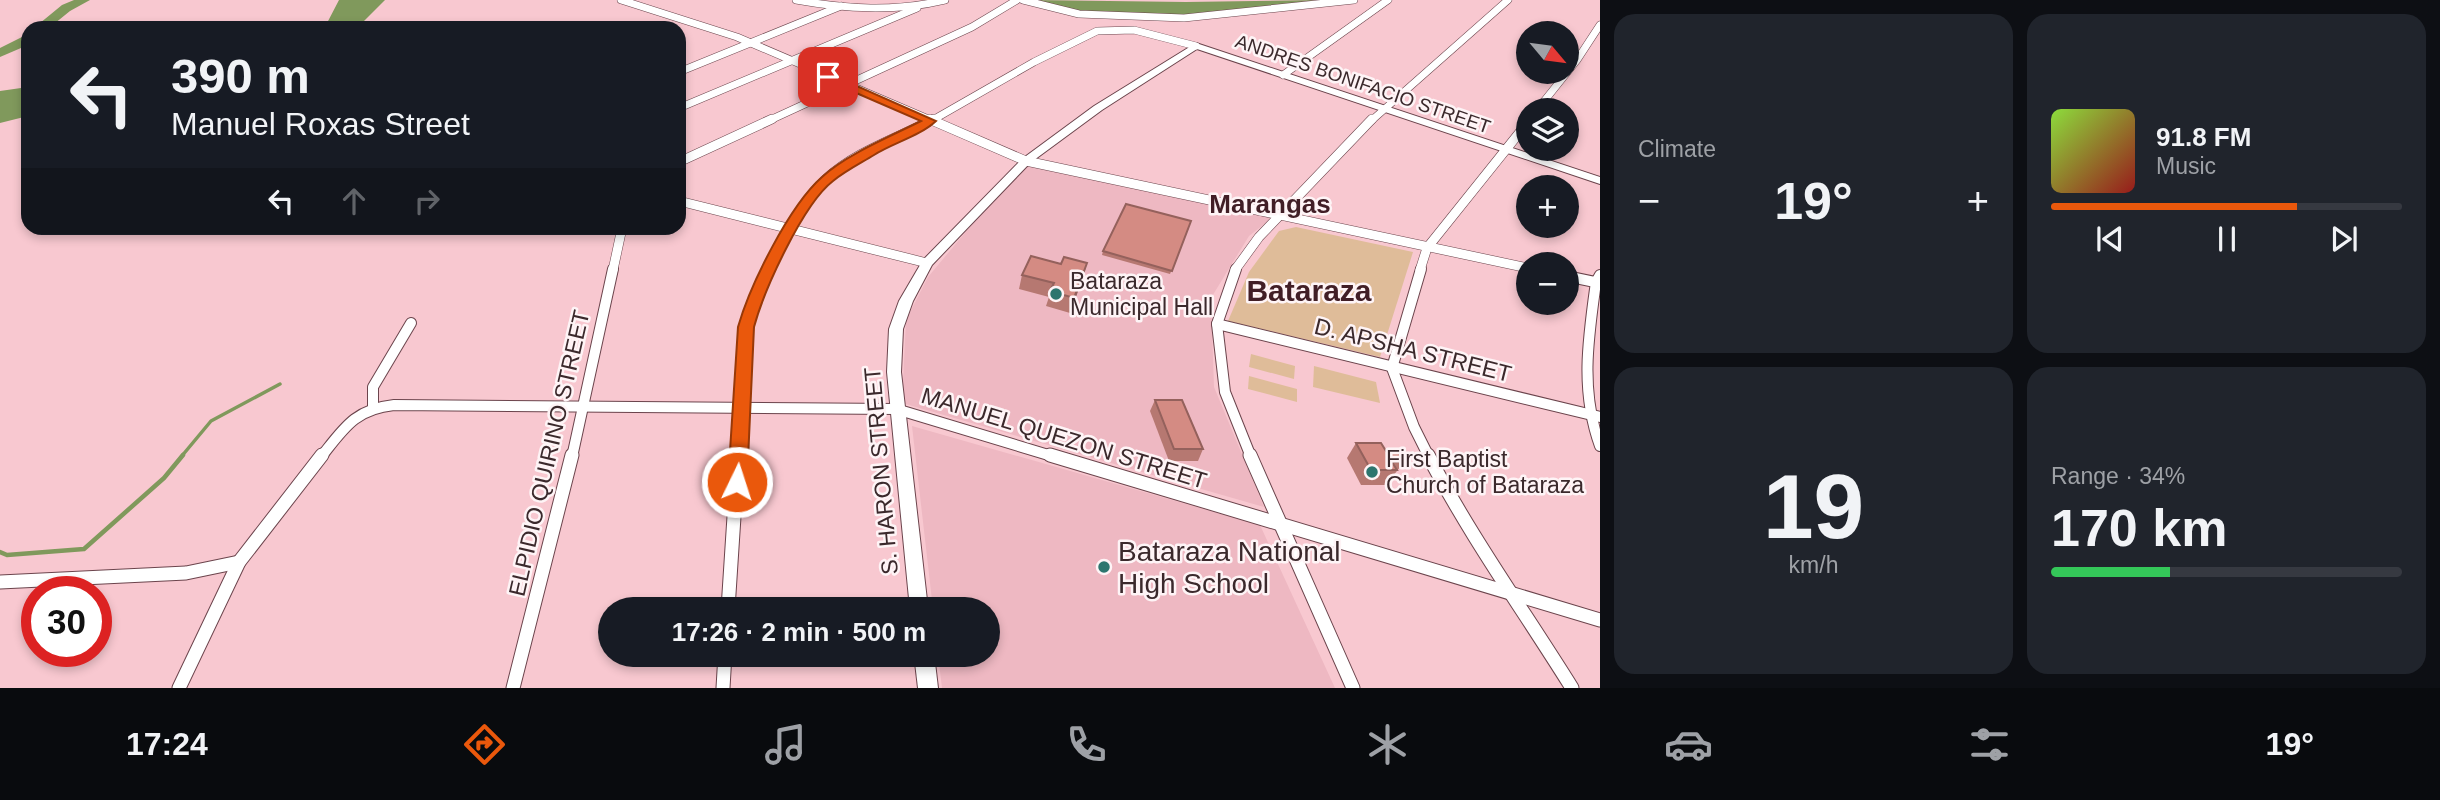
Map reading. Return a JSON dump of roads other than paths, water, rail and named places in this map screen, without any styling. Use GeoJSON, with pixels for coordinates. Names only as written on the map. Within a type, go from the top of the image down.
{"type":"FeatureCollection","features":[{"type":"Feature","properties":{"kind":"street"},"geometry":{"type":"LineString","coordinates":[[621,0],[684,21]]}},
{"type":"Feature","properties":{"kind":"street"},"geometry":{"type":"LineString","coordinates":[[796,0],[841,6],[917,8]]}},
{"type":"Feature","properties":{"kind":"street"},"geometry":{"type":"LineString","coordinates":[[686,105],[917,8],[945,0]]}},
{"type":"Feature","properties":{"kind":"street"},"geometry":{"type":"LineString","coordinates":[[686,159],[972,27],[1017,0]]}},
{"type":"Feature","properties":{"kind":"street"},"geometry":{"type":"LineString","coordinates":[[1023,0],[1079,14],[1184,18],[1354,0]]}},
{"type":"Feature","properties":{"kind":"street"},"geometry":{"type":"LineString","coordinates":[[1283,75],[1388,0]]}},
{"type":"Feature","properties":{"kind":"street"},"geometry":{"type":"LineString","coordinates":[[1353,688],[1231,411],[1225,392],[1217,324],[1235,270],[1259,237],[1382,108],[1508,0]]}},
{"type":"Feature","properties":{"kind":"street"},"geometry":{"type":"LineString","coordinates":[[686,69],[841,6]]}},
{"type":"Feature","properties":{"kind":"street"},"geometry":{"type":"LineString","coordinates":[[686,22],[752,44],[1026,161],[1516,266]]}},
{"type":"Feature","properties":{"kind":"street"},"geometry":{"type":"LineString","coordinates":[[1547,98],[1577,60],[1600,25]]}},
{"type":"Feature","properties":{"kind":"street"},"geometry":{"type":"LineString","coordinates":[[729,597],[749,317],[766,275],[816,190],[833,174],[877,148],[1089,34],[1105,29],[1156,34],[1195,46]]}},
{"type":"Feature","properties":{"kind":"street","name":"ANDRES BONIFACIO STREET"},"geometry":{"type":"LineString","coordinates":[[1195,46],[1600,181]]}},
{"type":"Feature","properties":{"kind":"street","name":"S. HARON STREET"},"geometry":{"type":"LineString","coordinates":[[918,597],[896,409],[896,329],[906,301],[927,263],[984,201],[1026,161],[1098,108],[1195,46]]}},
{"type":"Feature","properties":{"kind":"street"},"geometry":{"type":"LineString","coordinates":[[1516,137],[1427,248],[1392,368],[1415,426],[1449,495],[1572,688]]}},
{"type":"Feature","properties":{"kind":"street"},"geometry":{"type":"LineString","coordinates":[[686,203],[927,263]]}},
{"type":"Feature","properties":{"kind":"street","name":"ELPIDIO QUIRINO STREET"},"geometry":{"type":"LineString","coordinates":[[513,688],[584,408],[621,235]]}},
{"type":"Feature","properties":{"kind":"street"},"geometry":{"type":"LineString","coordinates":[[1579,278],[1599,280],[1585,357],[1585,386],[1600,446]]}},
{"type":"Feature","properties":{"kind":"street"},"geometry":{"type":"LineString","coordinates":[[179,688],[239,562],[348,422],[373,407],[373,387],[411,323]]}},
{"type":"Feature","properties":{"kind":"street","name":"D. APSHA STREET"},"geometry":{"type":"LineString","coordinates":[[1217,324],[1594,416]]}},
{"type":"Feature","properties":{"kind":"street","name":"MANUEL QUEZON STREET"},"geometry":{"type":"LineString","coordinates":[[373,407],[743,406],[896,409],[1600,620]]}},
{"type":"Feature","properties":{"kind":"street"},"geometry":{"type":"LineString","coordinates":[[0,582],[186,573],[239,562]]}},
{"type":"Feature","properties":{"kind":"street"},"geometry":{"type":"LineString","coordinates":[[723,688],[724,667]]}},
{"type":"Feature","properties":{"kind":"street"},"geometry":{"type":"LineString","coordinates":[[926,667],[928,688]]}},
{"type":"Feature","properties":{"kind":"waterway"},"geometry":{"type":"LineString","coordinates":[[50,21],[66,8],[84,0]]}},
{"type":"Feature","properties":{"kind":"waterway"},"geometry":{"type":"LineString","coordinates":[[0,53],[21,44]]}},
{"type":"Feature","properties":{"kind":"waterway"},"geometry":{"type":"LineString","coordinates":[[181,457],[211,421],[280,384]]}},
{"type":"Feature","properties":{"kind":"waterway"},"geometry":{"type":"LineString","coordinates":[[0,552],[7,555],[84,549],[164,478],[183,455]]}},
{"type":"Feature","properties":{"kind":"place","name":"Bataraza Municipal Hall"},"geometry":{"type":"Point","coordinates":[1056,294]}},
{"type":"Feature","properties":{"kind":"place","name":"First Baptist Church of Bataraza"},"geometry":{"type":"Point","coordinates":[1372,472]}},
{"type":"Feature","properties":{"kind":"place","name":"Bataraza National High School"},"geometry":{"type":"Point","coordinates":[1104,567]}},
{"type":"Feature","properties":{"kind":"district","name":"Marangas"},"geometry":{"type":"Point","coordinates":[1270,204]}},
{"type":"Feature","properties":{"kind":"district","name":"Bataraza"},"geometry":{"type":"Point","coordinates":[1309,290]}}]}
